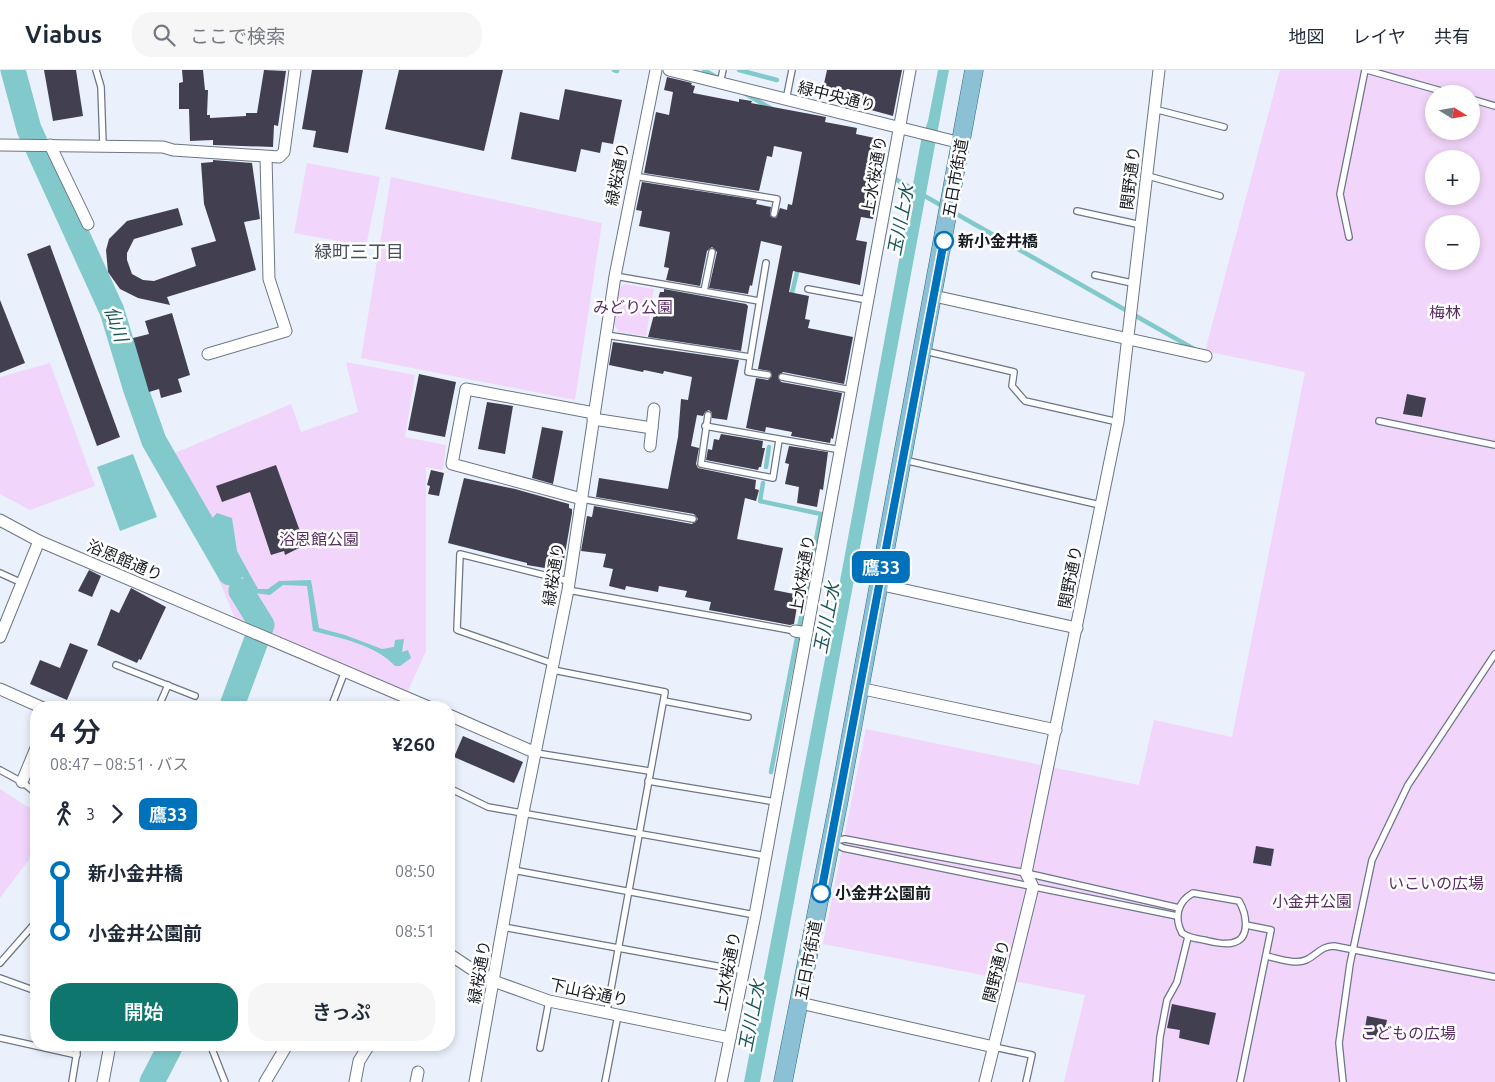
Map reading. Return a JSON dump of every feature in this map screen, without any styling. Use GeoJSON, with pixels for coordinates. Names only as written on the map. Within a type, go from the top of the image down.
{"type":"FeatureCollection","features":[{"type":"Feature","properties":{"kind":"main road","name":"五日市街道"},"geometry":{"type":"LineString","coordinates":[[783,1082],[800,1003],[934,296],[957,142],[974,70]]}},
{"type":"Feature","properties":{"kind":"street"},"geometry":{"type":"LineString","coordinates":[[0,145],[47,144],[163,147],[173,150],[261,154],[266,157],[279,157],[284,152],[295,70]]}},
{"type":"Feature","properties":{"kind":"street","name":"緑桜通り"},"geometry":{"type":"LineString","coordinates":[[475,1082],[523,813],[568,586],[614,276],[656,70]]}},
{"type":"Feature","properties":{"kind":"street","name":"緑中央通り"},"geometry":{"type":"LineString","coordinates":[[669,70],[904,130]]}},
{"type":"Feature","properties":{"kind":"street","name":"上水桜通り"},"geometry":{"type":"LineString","coordinates":[[721,1082],[776,802],[801,632],[841,450],[867,300],[904,130],[910,70]]}},
{"type":"Feature","properties":{"kind":"street","name":"関野通り"},"geometry":{"type":"LineString","coordinates":[[1026,874],[1118,422],[1128,338],[1132,283],[1148,176],[1159,70]]}},
{"type":"Feature","properties":{"kind":"street"},"geometry":{"type":"LineString","coordinates":[[904,130],[957,142]]}},
{"type":"Feature","properties":{"kind":"street"},"geometry":{"type":"LineString","coordinates":[[47,144],[88,224]]}},
{"type":"Feature","properties":{"kind":"street"},"geometry":{"type":"LineString","coordinates":[[208,354],[286,331],[269,279],[266,157]]}},
{"type":"Feature","properties":{"kind":"street"},"geometry":{"type":"LineString","coordinates":[[934,296],[1206,356]]}},
{"type":"Feature","properties":{"kind":"street"},"geometry":{"type":"LineString","coordinates":[[582,499],[452,464],[466,389],[652,428]]}},
{"type":"Feature","properties":{"kind":"street"},"geometry":{"type":"LineString","coordinates":[[650,446],[654,409]]}},
{"type":"Feature","properties":{"kind":"street","name":"浴恩館通り"},"geometry":{"type":"LineString","coordinates":[[0,520],[39,541],[345,671]]}},
{"type":"Feature","properties":{"kind":"street"},"geometry":{"type":"LineString","coordinates":[[0,637],[39,541]]}},
{"type":"Feature","properties":{"kind":"street"},"geometry":{"type":"LineString","coordinates":[[878,584],[1077,628]]}},
{"type":"Feature","properties":{"kind":"street"},"geometry":{"type":"LineString","coordinates":[[345,671],[415,701]]}},
{"type":"Feature","properties":{"kind":"street"},"geometry":{"type":"LineString","coordinates":[[860,688],[1056,730]]}},
{"type":"Feature","properties":{"kind":"street"},"geometry":{"type":"LineString","coordinates":[[0,689],[30,702]]}},
{"type":"Feature","properties":{"kind":"street"},"geometry":{"type":"LineString","coordinates":[[455,718],[536,753]]}},
{"type":"Feature","properties":{"kind":"street"},"geometry":{"type":"LineString","coordinates":[[22,782],[30,763]]}},
{"type":"Feature","properties":{"kind":"street"},"geometry":{"type":"LineString","coordinates":[[1026,874],[1033,888]]}},
{"type":"Feature","properties":{"kind":"street","name":"関野通り"},"geometry":{"type":"LineString","coordinates":[[985,1082],[1033,888]]}},
{"type":"Feature","properties":{"kind":"street","name":"下山谷通り"},"geometry":{"type":"LineString","coordinates":[[455,958],[493,980],[549,1002],[607,1011],[618,1015],[730,1038]]}},
{"type":"Feature","properties":{"kind":"street"},"geometry":{"type":"LineString","coordinates":[[800,1003],[994,1047]]}},
{"type":"Feature","properties":{"kind":"street"},"geometry":{"type":"LineString","coordinates":[[104,1082],[109,1051]]}},
{"type":"Feature","properties":{"kind":"street"},"geometry":{"type":"LineString","coordinates":[[265,1082],[283,1051]]}},
{"type":"Feature","properties":{"kind":"street"},"geometry":{"type":"LineString","coordinates":[[355,1082],[359,1061],[365,1051]]}},
{"type":"Feature","properties":{"kind":"lane"},"geometry":{"type":"LineString","coordinates":[[96,70],[101,87],[103,145]]}},
{"type":"Feature","properties":{"kind":"lane"},"geometry":{"type":"LineString","coordinates":[[720,83],[723,70]]}},
{"type":"Feature","properties":{"kind":"lane"},"geometry":{"type":"LineString","coordinates":[[786,100],[792,70]]}},
{"type":"Feature","properties":{"kind":"lane"},"geometry":{"type":"LineString","coordinates":[[1349,237],[1340,194],[1366,70],[1425,86]]}},
{"type":"Feature","properties":{"kind":"lane"},"geometry":{"type":"LineString","coordinates":[[1480,102],[1495,106]]}},
{"type":"Feature","properties":{"kind":"lane"},"geometry":{"type":"LineString","coordinates":[[1154,110],[1224,127]]}},
{"type":"Feature","properties":{"kind":"lane"},"geometry":{"type":"LineString","coordinates":[[633,176],[777,199],[774,214]]}},
{"type":"Feature","properties":{"kind":"lane"},"geometry":{"type":"LineString","coordinates":[[1148,176],[1220,196]]}},
{"type":"Feature","properties":{"kind":"lane"},"geometry":{"type":"LineString","coordinates":[[1077,210],[1141,224]]}},
{"type":"Feature","properties":{"kind":"lane"},"geometry":{"type":"LineString","coordinates":[[704,291],[712,252]]}},
{"type":"Feature","properties":{"kind":"lane"},"geometry":{"type":"LineString","coordinates":[[766,263],[748,372],[768,375]]}},
{"type":"Feature","properties":{"kind":"lane"},"geometry":{"type":"LineString","coordinates":[[1095,274],[1132,283]]}},
{"type":"Feature","properties":{"kind":"lane"},"geometry":{"type":"LineString","coordinates":[[614,276],[759,301]]}},
{"type":"Feature","properties":{"kind":"lane"},"geometry":{"type":"LineString","coordinates":[[808,289],[867,300]]}},
{"type":"Feature","properties":{"kind":"lane"},"geometry":{"type":"LineString","coordinates":[[606,335],[750,357]]}},
{"type":"Feature","properties":{"kind":"lane"},"geometry":{"type":"LineString","coordinates":[[923,350],[1014,372],[1012,386],[1025,401],[1118,422]]}},
{"type":"Feature","properties":{"kind":"lane"},"geometry":{"type":"LineString","coordinates":[[782,377],[851,390]]}},
{"type":"Feature","properties":{"kind":"lane"},"geometry":{"type":"LineString","coordinates":[[708,415],[701,464],[773,478],[779,440]]}},
{"type":"Feature","properties":{"kind":"lane"},"geometry":{"type":"LineString","coordinates":[[1379,421],[1495,445]]}},
{"type":"Feature","properties":{"kind":"lane"},"geometry":{"type":"LineString","coordinates":[[705,426],[841,450]]}},
{"type":"Feature","properties":{"kind":"lane"},"geometry":{"type":"LineString","coordinates":[[902,460],[1100,505]]}},
{"type":"Feature","properties":{"kind":"lane"},"geometry":{"type":"LineString","coordinates":[[582,499],[693,519]]}},
{"type":"Feature","properties":{"kind":"lane"},"geometry":{"type":"LineString","coordinates":[[607,1011],[665,692],[553,667],[457,630],[460,554],[568,586],[801,632]]}},
{"type":"Feature","properties":{"kind":"lane"},"geometry":{"type":"LineString","coordinates":[[0,573],[22,583]]}},
{"type":"Feature","properties":{"kind":"lane"},"geometry":{"type":"LineString","coordinates":[[1343,1082],[1339,1043],[1353,948],[1372,860],[1381,837],[1408,785],[1495,654]]}},
{"type":"Feature","properties":{"kind":"lane"},"geometry":{"type":"LineString","coordinates":[[116,665],[195,696]]}},
{"type":"Feature","properties":{"kind":"lane"},"geometry":{"type":"LineString","coordinates":[[334,701],[345,671]]}},
{"type":"Feature","properties":{"kind":"lane"},"geometry":{"type":"LineString","coordinates":[[161,701],[168,685]]}},
{"type":"Feature","properties":{"kind":"lane"},"geometry":{"type":"LineString","coordinates":[[664,701],[748,718]]}},
{"type":"Feature","properties":{"kind":"lane"},"geometry":{"type":"LineString","coordinates":[[536,753],[650,771]]}},
{"type":"Feature","properties":{"kind":"lane"},"geometry":{"type":"LineString","coordinates":[[0,770],[30,788]]}},
{"type":"Feature","properties":{"kind":"lane"},"geometry":{"type":"LineString","coordinates":[[648,781],[776,802]]}},
{"type":"Feature","properties":{"kind":"lane"},"geometry":{"type":"LineString","coordinates":[[455,791],[488,807],[766,856]]}},
{"type":"Feature","properties":{"kind":"lane"},"geometry":{"type":"LineString","coordinates":[[831,841],[845,839],[1026,874],[1179,908]]}},
{"type":"Feature","properties":{"kind":"lane"},"geometry":{"type":"LineString","coordinates":[[831,841],[843,848],[1177,916]]}},
{"type":"Feature","properties":{"kind":"lane"},"geometry":{"type":"LineString","coordinates":[[513,870],[755,915]]}},
{"type":"Feature","properties":{"kind":"lane"},"geometry":{"type":"LineString","coordinates":[[1199,893],[1239,901],[1245,911],[1246,925],[1239,939],[1233,944],[1221,944],[1182,934],[1178,926],[1177,916],[1179,908],[1186,897],[1199,893]]}},
{"type":"Feature","properties":{"kind":"lane"},"geometry":{"type":"LineString","coordinates":[[1240,1082],[1271,930],[1246,925]]}},
{"type":"Feature","properties":{"kind":"lane"},"geometry":{"type":"LineString","coordinates":[[503,927],[744,971]]}},
{"type":"Feature","properties":{"kind":"lane"},"geometry":{"type":"LineString","coordinates":[[0,963],[30,931]]}},
{"type":"Feature","properties":{"kind":"lane"},"geometry":{"type":"LineString","coordinates":[[1156,1082],[1160,1037],[1167,1000],[1176,982],[1188,937]]}},
{"type":"Feature","properties":{"kind":"lane"},"geometry":{"type":"LineString","coordinates":[[1266,956],[1300,962],[1307,960],[1327,946],[1353,948],[1495,977]]}},
{"type":"Feature","properties":{"kind":"lane"},"geometry":{"type":"LineString","coordinates":[[0,978],[30,989]]}},
{"type":"Feature","properties":{"kind":"lane"},"geometry":{"type":"LineString","coordinates":[[540,1048],[549,1002]]}},
{"type":"Feature","properties":{"kind":"lane"},"geometry":{"type":"LineString","coordinates":[[605,1082],[618,1015]]}},
{"type":"Feature","properties":{"kind":"lane"},"geometry":{"type":"LineString","coordinates":[[0,1038],[30,1045]]}},
{"type":"Feature","properties":{"kind":"lane"},"geometry":{"type":"LineString","coordinates":[[994,1047],[1032,1055],[1026,1082]]}},
{"type":"Feature","properties":{"kind":"lane"},"geometry":{"type":"LineString","coordinates":[[59,1051],[77,1055]]}},
{"type":"Feature","properties":{"kind":"lane"},"geometry":{"type":"LineString","coordinates":[[72,1082],[77,1051]]}},
{"type":"Feature","properties":{"kind":"lane"},"geometry":{"type":"LineString","coordinates":[[213,1051],[225,1082]]}},
{"type":"Feature","properties":{"kind":"green space","name":"小金井公園"},"geometry":{"type":"Polygon","coordinates":[[[1280,70],[1495,70],[1495,1082],[1064,1082],[1085,995],[823,944],[866,729],[1139,785],[1154,720],[1232,737],[1305,372],[1205,351],[1280,70]]]}},
{"type":"Feature","properties":{"kind":"green space"},"geometry":{"type":"Polygon","coordinates":[[[307,163],[380,177],[366,246],[294,233],[307,163]]]}},
{"type":"Feature","properties":{"kind":"green space"},"geometry":{"type":"Polygon","coordinates":[[[391,177],[602,223],[575,400],[361,358],[391,177]]]}},
{"type":"Feature","properties":{"kind":"green space","name":"みどり公園"},"geometry":{"type":"Polygon","coordinates":[[[624,284],[654,289],[646,336],[619,332],[614,324],[619,288],[624,284]]]}},
{"type":"Feature","properties":{"kind":"green space","name":"浴恩館公園"},"geometry":{"type":"Polygon","coordinates":[[[346,362],[415,375],[405,437],[446,445],[443,470],[426,467],[426,651],[407,693],[236,621],[168,456],[291,404],[301,432],[358,412],[346,362]]]}},
{"type":"Feature","properties":{"kind":"green space"},"geometry":{"type":"Polygon","coordinates":[[[50,363],[95,486],[30,510],[0,494],[0,377],[50,363]]]}},
{"type":"Feature","properties":{"kind":"green space"},"geometry":{"type":"Polygon","coordinates":[[[0,789],[30,808],[30,858],[0,898],[0,789]]]}},
{"type":"Feature","properties":{"kind":"water"},"geometry":{"type":"Polygon","coordinates":[[[938,70],[949,70],[760,1082],[744,1082],[843,565],[921,141],[928,121],[938,70]]]}},
{"type":"Feature","properties":{"kind":"water"},"geometry":{"type":"Polygon","coordinates":[[[133,454],[157,517],[120,531],[97,467],[133,454]]]}},
{"type":"Feature","properties":{"kind":"water"},"geometry":{"type":"Polygon","coordinates":[[[217,513],[232,518],[237,551],[258,589],[268,589],[279,581],[311,580],[319,628],[345,635],[382,649],[394,647],[395,640],[404,639],[402,652],[408,650],[411,658],[400,666],[395,666],[368,648],[313,631],[307,586],[283,585],[270,595],[254,593],[205,526],[217,513]]]}},
{"type":"Feature","properties":{"kind":"building"},"geometry":{"type":"Polygon","coordinates":[[[44,70],[76,70],[83,116],[53,121],[44,70]]]}},
{"type":"Feature","properties":{"kind":"building"},"geometry":{"type":"Polygon","coordinates":[[[182,70],[203,70],[205,90],[208,90],[207,115],[210,115],[210,118],[246,116],[246,113],[257,113],[264,70],[286,71],[278,126],[274,125],[273,147],[213,145],[213,140],[190,141],[189,109],[179,109],[179,83],[183,82],[182,70]]]}},
{"type":"Feature","properties":{"kind":"building"},"geometry":{"type":"Polygon","coordinates":[[[312,70],[363,70],[348,153],[313,147],[316,131],[302,129],[312,70]]]}},
{"type":"Feature","properties":{"kind":"building"},"geometry":{"type":"Polygon","coordinates":[[[399,70],[503,70],[484,151],[385,129],[399,70]]]}},
{"type":"Feature","properties":{"kind":"building"},"geometry":{"type":"Polygon","coordinates":[[[827,70],[902,70],[893,116],[860,107],[862,95],[823,88],[827,70]]]}},
{"type":"Feature","properties":{"kind":"building"},"geometry":{"type":"Polygon","coordinates":[[[667,77],[692,83],[691,85],[695,86],[693,93],[739,102],[739,99],[752,101],[751,103],[826,117],[825,122],[857,128],[856,134],[884,140],[877,172],[872,171],[866,202],[876,204],[873,219],[861,217],[856,240],[867,242],[860,285],[793,271],[789,292],[809,296],[805,319],[810,320],[808,328],[853,337],[844,384],[783,372],[778,376],[781,382],[842,393],[833,439],[831,438],[830,443],[791,436],[792,432],[766,427],[765,432],[746,428],[756,378],[768,380],[772,376],[770,371],[758,369],[782,246],[761,241],[752,286],[750,285],[748,294],[709,288],[717,252],[712,247],[707,251],[700,286],[666,280],[669,268],[664,267],[670,232],[639,226],[642,211],[636,210],[642,182],[757,200],[756,204],[771,207],[770,216],[776,218],[780,208],[787,210],[788,204],[792,205],[802,152],[774,146],[772,157],[767,156],[759,191],[644,173],[656,112],[669,115],[673,92],[664,90],[667,77]]]}},
{"type":"Feature","properties":{"kind":"building"},"geometry":{"type":"Polygon","coordinates":[[[565,89],[622,100],[613,144],[602,142],[600,153],[581,149],[576,172],[511,159],[520,112],[559,120],[565,89]]]}},
{"type":"Feature","properties":{"kind":"building"},"geometry":{"type":"Polygon","coordinates":[[[213,160],[252,163],[260,219],[244,222],[256,270],[167,297],[170,305],[138,298],[120,289],[108,272],[106,250],[109,239],[127,221],[178,208],[183,225],[134,239],[127,253],[127,260],[132,274],[143,280],[154,281],[196,266],[191,248],[216,241],[204,204],[201,163],[213,162],[213,160]]]}},
{"type":"Feature","properties":{"kind":"building"},"geometry":{"type":"Polygon","coordinates":[[[50,245],[120,437],[97,446],[27,254],[50,245]]]}},
{"type":"Feature","properties":{"kind":"building"},"geometry":{"type":"Polygon","coordinates":[[[664,289],[746,304],[748,306],[741,351],[648,337],[660,292],[664,292],[664,289]]]}},
{"type":"Feature","properties":{"kind":"building"},"geometry":{"type":"Polygon","coordinates":[[[0,300],[25,363],[0,373],[0,300]]]}},
{"type":"Feature","properties":{"kind":"building"},"geometry":{"type":"Polygon","coordinates":[[[172,313],[190,375],[178,379],[182,392],[161,398],[159,389],[149,392],[133,338],[149,334],[145,321],[172,313]]]}},
{"type":"Feature","properties":{"kind":"building"},"geometry":{"type":"Polygon","coordinates":[[[613,342],[739,360],[727,420],[712,418],[712,413],[709,410],[703,416],[697,415],[691,446],[699,448],[696,464],[698,468],[756,480],[755,489],[759,490],[756,501],[745,498],[737,539],[783,548],[774,590],[799,595],[794,624],[790,625],[709,610],[711,602],[685,597],[687,591],[659,586],[658,592],[626,586],[625,590],[609,586],[613,569],[603,567],[606,554],[581,551],[587,516],[592,517],[594,506],[692,524],[698,519],[694,514],[596,497],[599,478],[668,489],[678,437],[681,399],[688,400],[692,377],[664,371],[663,374],[644,370],[643,372],[609,365],[613,342]]]}},
{"type":"Feature","properties":{"kind":"building"},"geometry":{"type":"Polygon","coordinates":[[[419,374],[456,382],[445,437],[408,430],[419,374]]]}},
{"type":"Feature","properties":{"kind":"building"},"geometry":{"type":"Polygon","coordinates":[[[1407,394],[1426,398],[1422,417],[1403,414],[1407,394]]]}},
{"type":"Feature","properties":{"kind":"building"},"geometry":{"type":"Polygon","coordinates":[[[487,402],[513,406],[505,454],[478,449],[487,402]]]}},
{"type":"Feature","properties":{"kind":"building"},"geometry":{"type":"Polygon","coordinates":[[[542,427],[563,431],[553,484],[532,478],[542,427]]]}},
{"type":"Feature","properties":{"kind":"building"},"geometry":{"type":"Polygon","coordinates":[[[721,434],[763,441],[762,448],[765,448],[761,467],[758,470],[706,460],[708,449],[712,450],[714,439],[719,440],[721,434]]]}},
{"type":"Feature","properties":{"kind":"building"},"geometry":{"type":"Polygon","coordinates":[[[789,446],[828,452],[823,490],[820,489],[817,507],[797,503],[799,487],[785,484],[789,464],[785,463],[789,446]]]}},
{"type":"Feature","properties":{"kind":"building"},"geometry":{"type":"Polygon","coordinates":[[[276,465],[305,545],[285,555],[284,551],[271,555],[250,492],[222,502],[216,486],[276,465]]]}},
{"type":"Feature","properties":{"kind":"building"},"geometry":{"type":"Polygon","coordinates":[[[431,470],[444,473],[439,496],[428,494],[430,486],[427,485],[431,470]]]}},
{"type":"Feature","properties":{"kind":"building"},"geometry":{"type":"Polygon","coordinates":[[[464,478],[515,489],[569,504],[572,513],[562,571],[527,565],[527,563],[448,543],[464,478]]]}},
{"type":"Feature","properties":{"kind":"building"},"geometry":{"type":"Polygon","coordinates":[[[89,570],[101,576],[92,597],[78,591],[89,570]]]}},
{"type":"Feature","properties":{"kind":"building"},"geometry":{"type":"Polygon","coordinates":[[[131,588],[166,607],[141,660],[139,659],[137,663],[97,645],[111,609],[119,613],[131,588]]]}},
{"type":"Feature","properties":{"kind":"building"},"geometry":{"type":"Polygon","coordinates":[[[70,643],[88,650],[67,700],[30,684],[40,660],[60,668],[70,643]]]}},
{"type":"Feature","properties":{"kind":"building"},"geometry":{"type":"Polygon","coordinates":[[[463,736],[523,762],[514,783],[455,757],[463,736]]]}},
{"type":"Feature","properties":{"kind":"building"},"geometry":{"type":"Polygon","coordinates":[[[1256,846],[1274,849],[1271,866],[1253,863],[1256,846]]]}},
{"type":"Feature","properties":{"kind":"building"},"geometry":{"type":"Polygon","coordinates":[[[1172,1004],[1216,1013],[1209,1045],[1179,1038],[1180,1030],[1167,1028],[1172,1004]]]}},
{"type":"Feature","properties":{"kind":"building"},"geometry":{"type":"Polygon","coordinates":[[[1367,1016],[1387,1020],[1383,1038],[1364,1034],[1367,1016]]]}},
{"type":"Feature","properties":{"kind":"waterway","name":"仙川"},"geometry":{"type":"LineString","coordinates":[[13,70],[29,129],[112,311],[154,441],[230,573]]}},
{"type":"Feature","properties":{"kind":"waterway"},"geometry":{"type":"LineString","coordinates":[[704,70],[718,78]]}},
{"type":"Feature","properties":{"kind":"waterway"},"geometry":{"type":"LineString","coordinates":[[739,70],[777,80]]}},
{"type":"Feature","properties":{"kind":"waterway"},"geometry":{"type":"LineString","coordinates":[[804,87],[838,96]]}},
{"type":"Feature","properties":{"kind":"waterway"},"geometry":{"type":"LineString","coordinates":[[744,93],[772,109]]}},
{"type":"Feature","properties":{"kind":"waterway","name":"玉川上水"},"geometry":{"type":"LineString","coordinates":[[873,166],[916,191]]}},
{"type":"Feature","properties":{"kind":"waterway","name":"玉川上水"},"geometry":{"type":"LineString","coordinates":[[923,195],[944,207]]}},
{"type":"Feature","properties":{"kind":"waterway"},"geometry":{"type":"LineString","coordinates":[[953,212],[1194,349]]}},
{"type":"Feature","properties":{"kind":"waterway"},"geometry":{"type":"LineString","coordinates":[[791,297],[798,268]]}},
{"type":"Feature","properties":{"kind":"waterway"},"geometry":{"type":"LineString","coordinates":[[766,467],[769,447]]}},
{"type":"Feature","properties":{"kind":"waterway"},"geometry":{"type":"LineString","coordinates":[[763,483],[760,501],[821,514],[771,772]]}},
{"type":"Feature","properties":{"kind":"waterway","name":"仙川"},"geometry":{"type":"LineString","coordinates":[[234,701],[262,625],[241,591]]}},
{"type":"Feature","properties":{"kind":"waterway","name":"仙川"},"geometry":{"type":"LineString","coordinates":[[152,1082],[168,1051]]}},
{"type":"Feature","properties":{"kind":"bus line","name":"鷹33"},"geometry":{"type":"LineString","coordinates":[[821,893],[944,241]]}},
{"type":"Feature","properties":{"kind":"place","name":"新小金井橋"},"geometry":{"type":"Point","coordinates":[944,241]}},
{"type":"Feature","properties":{"kind":"place","name":"小金井公園前"},"geometry":{"type":"Point","coordinates":[821,893]}},
{"type":"Feature","properties":{"kind":"district","name":"緑町三丁目"},"geometry":{"type":"Point","coordinates":[359,252]}},
{"type":"Feature","properties":{"kind":"park label","name":"梅林"},"geometry":{"type":"Point","coordinates":[1445,312]}},
{"type":"Feature","properties":{"kind":"park label","name":"いこいの広場"},"geometry":{"type":"Point","coordinates":[1436,883]}},
{"type":"Feature","properties":{"kind":"park label","name":"こどもの広場"},"geometry":{"type":"Point","coordinates":[1408,1033]}}]}
